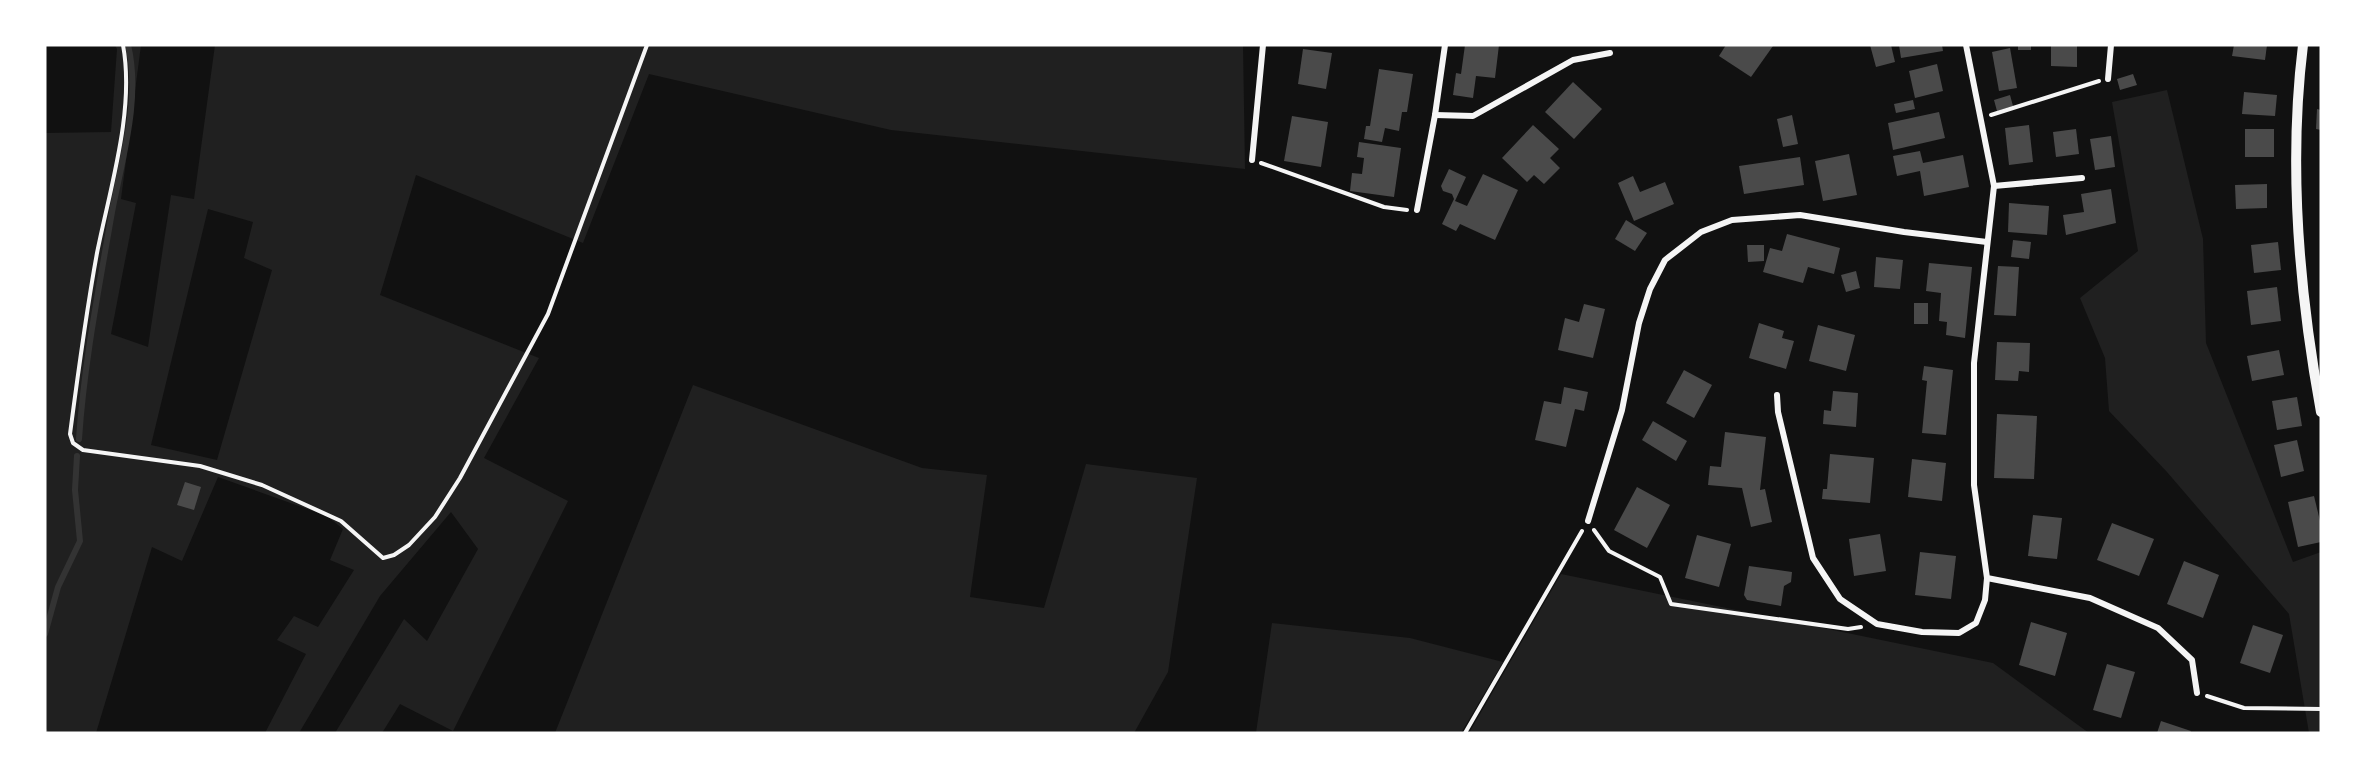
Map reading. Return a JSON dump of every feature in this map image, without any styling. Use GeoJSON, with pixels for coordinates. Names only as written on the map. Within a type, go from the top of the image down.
{"type":"FeatureCollection","features":[{"type":"Feature","properties":{"kind":"street"},"geometry":{"type":"LineString","coordinates":[[1252,160],[1263,45]]}},
{"type":"Feature","properties":{"kind":"street"},"geometry":{"type":"LineString","coordinates":[[1417,210],[1435,115],[1445,45]]}},
{"type":"Feature","properties":{"kind":"street"},"geometry":{"type":"LineString","coordinates":[[1777,395],[1778,412],[1813,558],[1840,599],[1877,624],[1922,632],[1959,633],[1976,623],[1985,600],[1987,578],[1974,485],[1974,363],[1994,186],[1966,45]]}},
{"type":"Feature","properties":{"kind":"street"},"geometry":{"type":"LineString","coordinates":[[2108,79],[2111,45]]}},
{"type":"Feature","properties":{"kind":"street"},"geometry":{"type":"LineString","coordinates":[[2303,45],[2295,160],[2308,322],[2321,412]]}},
{"type":"Feature","properties":{"kind":"street"},"geometry":{"type":"LineString","coordinates":[[1435,115],[1473,116],[1573,60],[1610,53]]}},
{"type":"Feature","properties":{"kind":"street"},"geometry":{"type":"LineString","coordinates":[[1994,186],[2082,178]]}},
{"type":"Feature","properties":{"kind":"street"},"geometry":{"type":"LineString","coordinates":[[1587,521],[1622,410],[1639,323],[1650,289],[1665,260],[1701,232],[1732,220],[1800,215],[1904,232],[1987,242]]}},
{"type":"Feature","properties":{"kind":"street"},"geometry":{"type":"LineString","coordinates":[[1987,578],[2090,598],[2158,628],[2192,660],[2197,693]]}},
{"type":"Feature","properties":{"kind":"path"},"geometry":{"type":"LineString","coordinates":[[123,45],[127,68],[121,128],[81,350],[70,434],[73,443],[83,450],[200,466],[262,485],[340,521],[383,558],[394,555],[409,544],[435,517],[460,478],[548,314],[647,45]]}},
{"type":"Feature","properties":{"kind":"path"},"geometry":{"type":"LineString","coordinates":[[1979,119],[2108,79]]}},
{"type":"Feature","properties":{"kind":"path"},"geometry":{"type":"LineString","coordinates":[[1252,160],[1396,211]]}},
{"type":"Feature","properties":{"kind":"path"},"geometry":{"type":"LineString","coordinates":[[1465,733],[1587,521],[1609,551],[1660,577],[1671,604],[1848,629],[1877,624]]}},
{"type":"Feature","properties":{"kind":"path"},"geometry":{"type":"LineString","coordinates":[[2197,693],[2244,708],[2321,709]]}},
{"type":"Feature","properties":{"kind":"shaded area"},"geometry":{"type":"Polygon","coordinates":[[[115,45],[141,45],[121,199],[136,203],[111,334],[148,347],[171,195],[194,199],[215,45],[1243,45],[1245,169],[891,130],[649,74],[583,243],[416,175],[380,295],[539,358],[484,458],[568,501],[453,731],[400,704],[382,733],[335,733],[404,619],[427,641],[478,549],[451,512],[380,596],[299,733],[265,733],[306,654],[277,640],[294,616],[318,627],[354,570],[330,560],[343,529],[327,516],[218,477],[182,561],[152,547],[96,733],[45,733],[45,133],[111,132],[117,49],[115,45]],[[208,209],[151,445],[217,460],[272,270],[244,258],[253,222],[208,209]]]}},
{"type":"Feature","properties":{"kind":"shaded area"},"geometry":{"type":"Polygon","coordinates":[[[2167,90],[2203,239],[2206,343],[2293,562],[2321,552],[2321,733],[2309,733],[2289,614],[2167,472],[2109,411],[2105,358],[2080,298],[2138,251],[2112,102],[2167,90]]]}},
{"type":"Feature","properties":{"kind":"shaded area"},"geometry":{"type":"Polygon","coordinates":[[[693,385],[922,468],[987,475],[970,597],[1044,608],[1086,464],[1197,478],[1168,672],[1134,733],[555,733],[693,385]]]}},
{"type":"Feature","properties":{"kind":"shaded area"},"geometry":{"type":"Polygon","coordinates":[[[1561,574],[1993,663],[2089,733],[1469,733],[1561,574]]]}},
{"type":"Feature","properties":{"kind":"shaded area"},"geometry":{"type":"Polygon","coordinates":[[[1272,623],[1410,638],[1503,662],[1461,733],[1256,733],[1272,623]]]}},
{"type":"Feature","properties":{"kind":"building"},"geometry":{"type":"Polygon","coordinates":[[[1465,45],[1499,45],[1495,78],[1476,76],[1473,98],[1453,95],[1456,73],[1461,74],[1465,45]]]}},
{"type":"Feature","properties":{"kind":"building"},"geometry":{"type":"Polygon","coordinates":[[[1726,45],[1773,46],[1751,77],[1719,56],[1726,45]]]}},
{"type":"Feature","properties":{"kind":"building"},"geometry":{"type":"Polygon","coordinates":[[[1870,45],[1891,45],[1895,62],[1876,67],[1870,45]]]}},
{"type":"Feature","properties":{"kind":"building"},"geometry":{"type":"Polygon","coordinates":[[[1899,45],[1942,45],[1943,51],[1901,58],[1899,45]]]}},
{"type":"Feature","properties":{"kind":"building"},"geometry":{"type":"Polygon","coordinates":[[[2018,45],[2031,45],[2031,50],[2018,50],[2018,45]]]}},
{"type":"Feature","properties":{"kind":"building"},"geometry":{"type":"Polygon","coordinates":[[[2051,45],[2077,45],[2077,67],[2051,66],[2051,45]]]}},
{"type":"Feature","properties":{"kind":"building"},"geometry":{"type":"Polygon","coordinates":[[[2234,45],[2267,45],[2265,60],[2232,56],[2234,45]]]}},
{"type":"Feature","properties":{"kind":"building"},"geometry":{"type":"Polygon","coordinates":[[[2010,48],[2017,88],[1999,91],[1992,52],[2010,48]]]}},
{"type":"Feature","properties":{"kind":"building"},"geometry":{"type":"Polygon","coordinates":[[[1303,49],[1332,53],[1326,89],[1298,84],[1303,49]]]}},
{"type":"Feature","properties":{"kind":"building"},"geometry":{"type":"Polygon","coordinates":[[[1937,64],[1943,91],[1915,98],[1909,71],[1937,64]]]}},
{"type":"Feature","properties":{"kind":"building"},"geometry":{"type":"Polygon","coordinates":[[[1379,69],[1413,74],[1407,112],[1402,112],[1399,131],[1385,128],[1382,142],[1364,139],[1366,126],[1370,126],[1379,69]]]}},
{"type":"Feature","properties":{"kind":"building"},"geometry":{"type":"Polygon","coordinates":[[[2133,74],[2137,85],[2120,90],[2117,79],[2133,74]]]}},
{"type":"Feature","properties":{"kind":"building"},"geometry":{"type":"Polygon","coordinates":[[[1573,82],[1602,109],[1574,139],[1545,112],[1573,82]]]}},
{"type":"Feature","properties":{"kind":"building"},"geometry":{"type":"Polygon","coordinates":[[[2244,92],[2277,95],[2275,116],[2242,114],[2244,92]]]}},
{"type":"Feature","properties":{"kind":"building"},"geometry":{"type":"Polygon","coordinates":[[[2010,95],[2013,106],[1997,111],[1994,100],[2010,95]]]}},
{"type":"Feature","properties":{"kind":"building"},"geometry":{"type":"Polygon","coordinates":[[[1913,100],[1915,109],[1896,113],[1894,104],[1913,100]]]}},
{"type":"Feature","properties":{"kind":"building"},"geometry":{"type":"Polygon","coordinates":[[[2317,109],[2321,110],[2321,130],[2316,129],[2317,109]]]}},
{"type":"Feature","properties":{"kind":"building"},"geometry":{"type":"Polygon","coordinates":[[[1939,112],[1945,138],[1893,150],[1888,123],[1939,112]]]}},
{"type":"Feature","properties":{"kind":"building"},"geometry":{"type":"Polygon","coordinates":[[[1792,115],[1798,144],[1783,147],[1777,119],[1792,115]]]}},
{"type":"Feature","properties":{"kind":"building"},"geometry":{"type":"Polygon","coordinates":[[[1292,116],[1328,122],[1321,167],[1284,161],[1292,116]]]}},
{"type":"Feature","properties":{"kind":"building"},"geometry":{"type":"Polygon","coordinates":[[[1533,125],[1559,149],[1550,158],[1560,168],[1544,184],[1534,175],[1527,182],[1502,158],[1533,125]]]}},
{"type":"Feature","properties":{"kind":"building"},"geometry":{"type":"Polygon","coordinates":[[[2029,125],[2033,162],[2009,165],[2005,128],[2029,125]]]}},
{"type":"Feature","properties":{"kind":"building"},"geometry":{"type":"Polygon","coordinates":[[[2076,129],[2079,154],[2056,157],[2053,132],[2076,129]]]}},
{"type":"Feature","properties":{"kind":"building"},"geometry":{"type":"Polygon","coordinates":[[[2245,129],[2274,129],[2274,157],[2245,157],[2245,129]]]}},
{"type":"Feature","properties":{"kind":"building"},"geometry":{"type":"Polygon","coordinates":[[[2111,136],[2115,167],[2095,170],[2090,139],[2111,136]]]}},
{"type":"Feature","properties":{"kind":"building"},"geometry":{"type":"Polygon","coordinates":[[[1359,142],[1401,148],[1394,197],[1350,191],[1352,173],[1362,174],[1364,158],[1357,157],[1359,142]]]}},
{"type":"Feature","properties":{"kind":"building"},"geometry":{"type":"Polygon","coordinates":[[[1920,151],[1923,163],[1963,155],[1969,187],[1924,196],[1920,171],[1897,176],[1893,156],[1920,151]]]}},
{"type":"Feature","properties":{"kind":"building"},"geometry":{"type":"Polygon","coordinates":[[[1849,154],[1857,195],[1823,201],[1815,161],[1849,154]]]}},
{"type":"Feature","properties":{"kind":"building"},"geometry":{"type":"Polygon","coordinates":[[[1800,157],[1804,185],[1744,194],[1739,166],[1800,157]]]}},
{"type":"Feature","properties":{"kind":"building"},"geometry":{"type":"Polygon","coordinates":[[[1449,169],[1466,177],[1455,201],[1467,206],[1483,174],[1518,190],[1495,240],[1460,224],[1456,231],[1442,224],[1454,199],[1452,194],[1443,191],[1441,186],[1449,169]]]}},
{"type":"Feature","properties":{"kind":"building"},"geometry":{"type":"Polygon","coordinates":[[[1633,176],[1640,192],[1665,182],[1674,204],[1634,221],[1618,183],[1633,176]]]}},
{"type":"Feature","properties":{"kind":"building"},"geometry":{"type":"Polygon","coordinates":[[[2267,184],[2267,208],[2236,209],[2235,185],[2267,184]]]}},
{"type":"Feature","properties":{"kind":"building"},"geometry":{"type":"Polygon","coordinates":[[[2111,189],[2116,223],[2066,235],[2063,215],[2084,212],[2081,194],[2111,189]]]}},
{"type":"Feature","properties":{"kind":"building"},"geometry":{"type":"Polygon","coordinates":[[[2009,203],[2049,206],[2047,235],[2008,232],[2009,203]]]}},
{"type":"Feature","properties":{"kind":"building"},"geometry":{"type":"Polygon","coordinates":[[[1626,220],[1647,233],[1635,251],[1615,239],[1626,220]]]}},
{"type":"Feature","properties":{"kind":"building"},"geometry":{"type":"Polygon","coordinates":[[[1787,234],[1840,248],[1834,274],[1808,267],[1803,283],[1763,272],[1770,248],[1782,251],[1787,234]]]}},
{"type":"Feature","properties":{"kind":"building"},"geometry":{"type":"Polygon","coordinates":[[[2013,240],[2031,242],[2029,259],[2011,257],[2013,240]]]}},
{"type":"Feature","properties":{"kind":"building"},"geometry":{"type":"Polygon","coordinates":[[[2278,242],[2281,270],[2254,273],[2251,245],[2278,242]]]}},
{"type":"Feature","properties":{"kind":"building"},"geometry":{"type":"Polygon","coordinates":[[[1747,245],[1764,245],[1764,261],[1748,262],[1747,245]]]}},
{"type":"Feature","properties":{"kind":"building"},"geometry":{"type":"Polygon","coordinates":[[[1876,257],[1903,260],[1900,289],[1874,287],[1876,257]]]}},
{"type":"Feature","properties":{"kind":"building"},"geometry":{"type":"Polygon","coordinates":[[[1929,263],[1972,267],[1965,338],[1946,335],[1947,322],[1939,321],[1941,293],[1926,291],[1929,263]]]}},
{"type":"Feature","properties":{"kind":"building"},"geometry":{"type":"Polygon","coordinates":[[[1998,266],[2019,267],[2016,316],[1994,315],[1998,266]]]}},
{"type":"Feature","properties":{"kind":"building"},"geometry":{"type":"Polygon","coordinates":[[[1856,271],[1860,288],[1846,292],[1841,275],[1856,271]]]}},
{"type":"Feature","properties":{"kind":"building"},"geometry":{"type":"Polygon","coordinates":[[[2277,287],[2281,321],[2251,325],[2247,291],[2277,287]]]}},
{"type":"Feature","properties":{"kind":"building"},"geometry":{"type":"Polygon","coordinates":[[[1914,303],[1928,303],[1928,324],[1914,324],[1914,303]]]}},
{"type":"Feature","properties":{"kind":"building"},"geometry":{"type":"Polygon","coordinates":[[[1584,304],[1605,309],[1593,358],[1558,350],[1565,318],[1579,322],[1584,304]]]}},
{"type":"Feature","properties":{"kind":"building"},"geometry":{"type":"Polygon","coordinates":[[[1759,323],[1784,331],[1782,338],[1794,341],[1786,369],[1749,358],[1759,323]]]}},
{"type":"Feature","properties":{"kind":"building"},"geometry":{"type":"Polygon","coordinates":[[[1818,325],[1855,335],[1846,371],[1809,361],[1818,325]]]}},
{"type":"Feature","properties":{"kind":"building"},"geometry":{"type":"Polygon","coordinates":[[[1997,342],[2030,343],[2029,372],[2019,371],[2018,381],[1995,380],[1997,342]]]}},
{"type":"Feature","properties":{"kind":"building"},"geometry":{"type":"Polygon","coordinates":[[[2279,350],[2284,375],[2252,381],[2247,356],[2279,350]]]}},
{"type":"Feature","properties":{"kind":"building"},"geometry":{"type":"Polygon","coordinates":[[[1924,366],[1953,370],[1946,435],[1922,433],[1927,381],[1922,380],[1924,366]]]}},
{"type":"Feature","properties":{"kind":"building"},"geometry":{"type":"Polygon","coordinates":[[[1684,370],[1712,385],[1694,418],[1666,403],[1684,370]]]}},
{"type":"Feature","properties":{"kind":"building"},"geometry":{"type":"Polygon","coordinates":[[[1564,387],[1588,392],[1584,411],[1575,409],[1566,447],[1535,440],[1544,401],[1561,404],[1564,387]]]}},
{"type":"Feature","properties":{"kind":"building"},"geometry":{"type":"Polygon","coordinates":[[[1833,391],[1858,393],[1856,427],[1823,424],[1824,410],[1831,411],[1833,391]]]}},
{"type":"Feature","properties":{"kind":"building"},"geometry":{"type":"Polygon","coordinates":[[[2297,397],[2302,426],[2277,430],[2272,401],[2297,397]]]}},
{"type":"Feature","properties":{"kind":"building"},"geometry":{"type":"Polygon","coordinates":[[[1997,414],[2037,416],[2034,479],[1994,478],[1997,414]]]}},
{"type":"Feature","properties":{"kind":"building"},"geometry":{"type":"Polygon","coordinates":[[[1653,421],[1687,441],[1676,461],[1642,440],[1653,421]]]}},
{"type":"Feature","properties":{"kind":"building"},"geometry":{"type":"Polygon","coordinates":[[[1725,432],[1766,437],[1760,490],[1765,489],[1772,522],[1751,527],[1742,488],[1708,485],[1710,466],[1721,467],[1725,432]]]}},
{"type":"Feature","properties":{"kind":"building"},"geometry":{"type":"Polygon","coordinates":[[[2297,440],[2304,471],[2281,477],[2274,445],[2297,440]]]}},
{"type":"Feature","properties":{"kind":"building"},"geometry":{"type":"Polygon","coordinates":[[[1830,454],[1874,458],[1870,503],[1822,499],[1823,489],[1827,489],[1830,454]]]}},
{"type":"Feature","properties":{"kind":"building"},"geometry":{"type":"Polygon","coordinates":[[[1912,459],[1946,463],[1942,501],[1908,497],[1912,459]]]}},
{"type":"Feature","properties":{"kind":"building"},"geometry":{"type":"Polygon","coordinates":[[[185,482],[201,487],[194,510],[177,505],[185,482]]]}},
{"type":"Feature","properties":{"kind":"building"},"geometry":{"type":"Polygon","coordinates":[[[1637,487],[1670,505],[1647,548],[1614,530],[1637,487]]]}},
{"type":"Feature","properties":{"kind":"building"},"geometry":{"type":"Polygon","coordinates":[[[2314,496],[2321,525],[2321,542],[2298,547],[2288,502],[2314,496]]]}},
{"type":"Feature","properties":{"kind":"building"},"geometry":{"type":"Polygon","coordinates":[[[2033,515],[2062,518],[2057,559],[2028,556],[2033,515]]]}},
{"type":"Feature","properties":{"kind":"building"},"geometry":{"type":"Polygon","coordinates":[[[2112,523],[2154,539],[2139,576],[2097,560],[2112,523]]]}},
{"type":"Feature","properties":{"kind":"building"},"geometry":{"type":"Polygon","coordinates":[[[1880,534],[1886,571],[1854,576],[1849,539],[1880,534]]]}},
{"type":"Feature","properties":{"kind":"building"},"geometry":{"type":"Polygon","coordinates":[[[1697,535],[1731,544],[1719,587],[1685,578],[1697,535]]]}},
{"type":"Feature","properties":{"kind":"building"},"geometry":{"type":"Polygon","coordinates":[[[1920,552],[1956,556],[1951,599],[1915,595],[1920,552]]]}},
{"type":"Feature","properties":{"kind":"building"},"geometry":{"type":"Polygon","coordinates":[[[2184,561],[2219,575],[2203,618],[2167,604],[2184,561]]]}},
{"type":"Feature","properties":{"kind":"building"},"geometry":{"type":"Polygon","coordinates":[[[1749,566],[1792,572],[1791,582],[1784,586],[1781,606],[1747,600],[1744,595],[1749,566]]]}},
{"type":"Feature","properties":{"kind":"building"},"geometry":{"type":"Polygon","coordinates":[[[2031,622],[2067,633],[2055,676],[2019,665],[2031,622]]]}},
{"type":"Feature","properties":{"kind":"building"},"geometry":{"type":"Polygon","coordinates":[[[2253,625],[2283,635],[2270,673],[2240,663],[2253,625]]]}},
{"type":"Feature","properties":{"kind":"building"},"geometry":{"type":"Polygon","coordinates":[[[2107,664],[2135,672],[2121,718],[2093,710],[2107,664]]]}},
{"type":"Feature","properties":{"kind":"building"},"geometry":{"type":"Polygon","coordinates":[[[2161,721],[2191,731],[2190,733],[2157,733],[2161,721]]]}},
{"type":"Feature","properties":{"kind":"waterway"},"geometry":{"type":"LineString","coordinates":[[79,439],[92,326],[129,128],[132,86],[128,45]]}},
{"type":"Feature","properties":{"kind":"waterway"},"geometry":{"type":"LineString","coordinates":[[45,634],[58,587],[80,541],[75,490],[77,456]]}}]}
